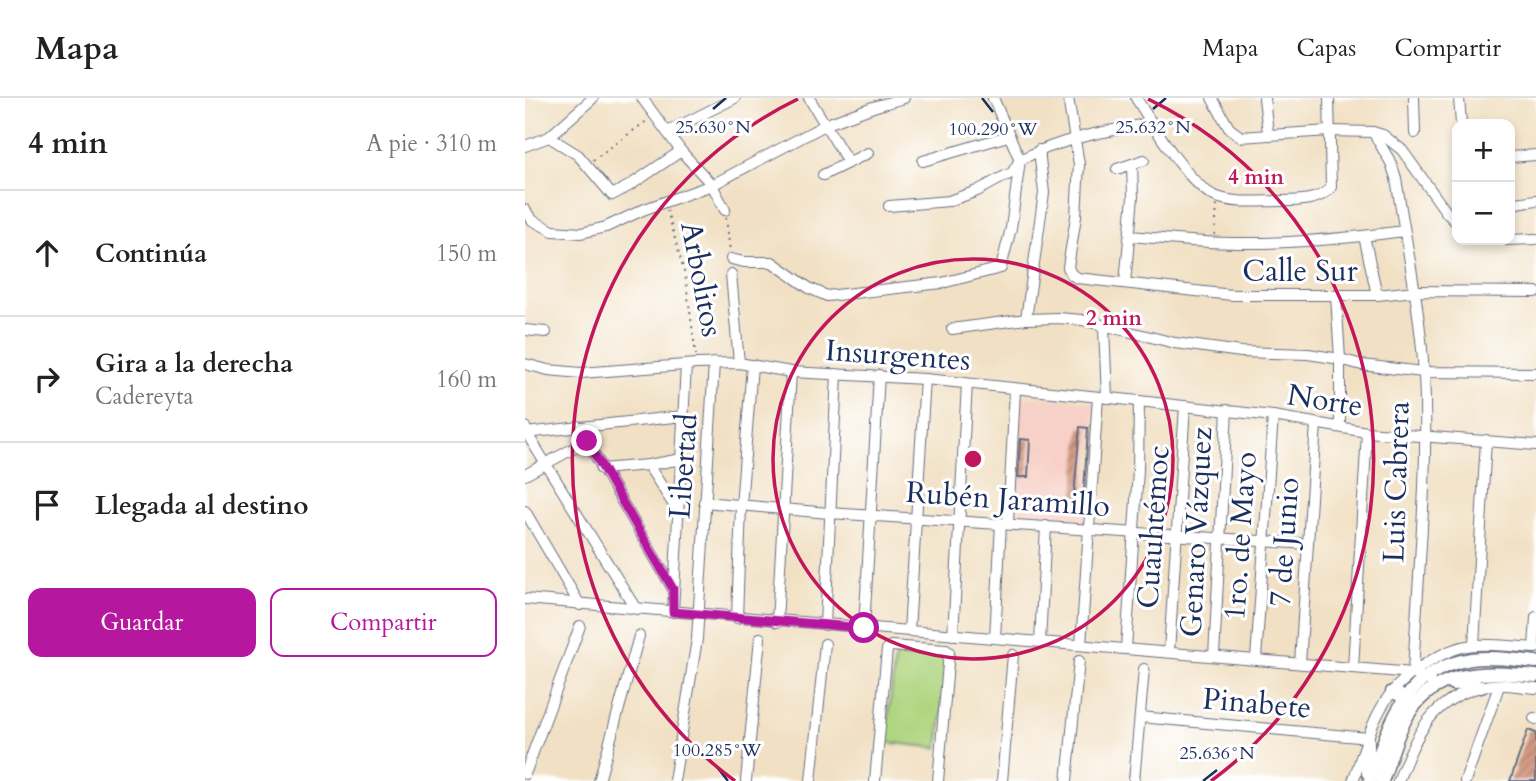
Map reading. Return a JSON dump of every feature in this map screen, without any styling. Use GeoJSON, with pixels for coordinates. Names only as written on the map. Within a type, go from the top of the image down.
{"type":"FeatureCollection","features":[{"type":"Feature","properties":{"kind":"main road"},"geometry":{"type":"LineString","coordinates":[[1383,781],[1419,676],[1469,660],[1536,662]]}},
{"type":"Feature","properties":{"kind":"main road"},"geometry":{"type":"LineString","coordinates":[[1369,781],[1389,725],[1409,702],[1438,685],[1462,676],[1483,672],[1536,676]]}},
{"type":"Feature","properties":{"kind":"main road"},"geometry":{"type":"LineString","coordinates":[[1438,685],[1467,683],[1481,687]]}},
{"type":"Feature","properties":{"kind":"main road"},"geometry":{"type":"LineString","coordinates":[[1392,692],[1409,702]]}},
{"type":"Feature","properties":{"kind":"main road"},"geometry":{"type":"LineString","coordinates":[[1368,740],[1369,781]]}},
{"type":"Feature","properties":{"kind":"street"},"geometry":{"type":"LineString","coordinates":[[525,146],[549,137],[593,98]]}},
{"type":"Feature","properties":{"kind":"street"},"geometry":{"type":"LineString","coordinates":[[642,98],[681,150],[712,185],[725,210]]}},
{"type":"Feature","properties":{"kind":"street"},"geometry":{"type":"LineString","coordinates":[[667,132],[735,98]]}},
{"type":"Feature","properties":{"kind":"street"},"geometry":{"type":"LineString","coordinates":[[809,98],[848,162]]}},
{"type":"Feature","properties":{"kind":"street"},"geometry":{"type":"LineString","coordinates":[[525,211],[532,220],[553,231],[581,233],[606,228],[664,202],[712,185],[827,124],[904,98]]}},
{"type":"Feature","properties":{"kind":"street"},"geometry":{"type":"LineString","coordinates":[[731,259],[772,262],[809,288],[827,296],[942,283],[1001,268],[1011,228],[1020,160],[993,98]]}},
{"type":"Feature","properties":{"kind":"street"},"geometry":{"type":"LineString","coordinates":[[1068,98],[1076,137]]}},
{"type":"Feature","properties":{"kind":"street"},"geometry":{"type":"LineString","coordinates":[[1136,98],[1194,180],[1207,192],[1217,197],[1256,201],[1299,200],[1323,194],[1331,187],[1329,98]]}},
{"type":"Feature","properties":{"kind":"street"},"geometry":{"type":"LineString","coordinates":[[1212,98],[1229,128],[1238,136],[1329,131],[1373,132],[1391,139],[1452,218]]}},
{"type":"Feature","properties":{"kind":"street"},"geometry":{"type":"LineString","coordinates":[[1264,98],[1268,133]]}},
{"type":"Feature","properties":{"kind":"street"},"geometry":{"type":"LineString","coordinates":[[1414,98],[1415,133]]}},
{"type":"Feature","properties":{"kind":"street"},"geometry":{"type":"LineString","coordinates":[[1459,98],[1461,119]]}},
{"type":"Feature","properties":{"kind":"street"},"geometry":{"type":"LineString","coordinates":[[889,206],[949,201],[1011,173],[1020,160],[1039,150],[1076,137],[1153,123]]}},
{"type":"Feature","properties":{"kind":"street","name":"Luis Cabrera"},"geometry":{"type":"LineString","coordinates":[[1373,132],[1395,172],[1415,291],[1423,372],[1425,435],[1419,676]]}},
{"type":"Feature","properties":{"kind":"street"},"geometry":{"type":"LineString","coordinates":[[549,137],[578,155],[612,195],[681,150]]}},
{"type":"Feature","properties":{"kind":"street","name":"Calle Sur"},"geometry":{"type":"LineString","coordinates":[[1076,137],[1079,177],[1069,271],[1081,279],[1232,295],[1336,296],[1415,291],[1536,292]]}},
{"type":"Feature","properties":{"kind":"street"},"geometry":{"type":"LineString","coordinates":[[923,161],[1012,140]]}},
{"type":"Feature","properties":{"kind":"street"},"geometry":{"type":"LineString","coordinates":[[1026,319],[1044,193],[1039,150]]}},
{"type":"Feature","properties":{"kind":"street"},"geometry":{"type":"LineString","coordinates":[[823,175],[869,153]]}},
{"type":"Feature","properties":{"kind":"street"},"geometry":{"type":"LineString","coordinates":[[1515,157],[1536,155]]}},
{"type":"Feature","properties":{"kind":"street"},"geometry":{"type":"LineString","coordinates":[[1117,169],[1144,160]]}},
{"type":"Feature","properties":{"kind":"street"},"geometry":{"type":"LineString","coordinates":[[1125,283],[1131,236],[1132,164]]}},
{"type":"Feature","properties":{"kind":"street"},"geometry":{"type":"LineString","coordinates":[[1515,203],[1536,200]]}},
{"type":"Feature","properties":{"kind":"street"},"geometry":{"type":"LineString","coordinates":[[1131,236],[1214,243],[1254,243],[1404,231]]}},
{"type":"Feature","properties":{"kind":"street"},"geometry":{"type":"LineString","coordinates":[[1364,236],[1377,295]]}},
{"type":"Feature","properties":{"kind":"street"},"geometry":{"type":"LineString","coordinates":[[1515,240],[1536,239]]}},
{"type":"Feature","properties":{"kind":"street"},"geometry":{"type":"LineString","coordinates":[[731,274],[739,363]]}},
{"type":"Feature","properties":{"kind":"street"},"geometry":{"type":"LineString","coordinates":[[1336,296],[1340,427]]}},
{"type":"Feature","properties":{"kind":"street"},"geometry":{"type":"LineString","coordinates":[[952,329],[1026,319],[1082,320],[1175,343],[1241,352],[1308,355],[1423,372],[1536,373]]}},
{"type":"Feature","properties":{"kind":"street"},"geometry":{"type":"LineString","coordinates":[[1081,645],[1102,397],[1104,327]]}},
{"type":"Feature","properties":{"kind":"street"},"geometry":{"type":"LineString","coordinates":[[525,330],[546,332]]}},
{"type":"Feature","properties":{"kind":"street","name":"Libertad"},"geometry":{"type":"LineString","coordinates":[[674,781],[697,648],[714,363]]}},
{"type":"Feature","properties":{"kind":"street","name":"Insurgentes"},"geometry":{"type":"LineString","coordinates":[[525,364],[548,370],[581,373],[739,363],[791,372],[879,375],[1102,397]]}},
{"type":"Feature","properties":{"kind":"street"},"geometry":{"type":"LineString","coordinates":[[673,612],[684,416],[692,364]]}},
{"type":"Feature","properties":{"kind":"street"},"geometry":{"type":"LineString","coordinates":[[737,618],[741,506],[752,365]]}},
{"type":"Feature","properties":{"kind":"street"},"geometry":{"type":"LineString","coordinates":[[778,621],[791,372]]}},
{"type":"Feature","properties":{"kind":"street"},"geometry":{"type":"LineString","coordinates":[[825,625],[838,374]]}},
{"type":"Feature","properties":{"kind":"street"},"geometry":{"type":"LineString","coordinates":[[864,628],[879,375]]}},
{"type":"Feature","properties":{"kind":"street"},"geometry":{"type":"LineString","coordinates":[[909,631],[925,379]]}},
{"type":"Feature","properties":{"kind":"street"},"geometry":{"type":"LineString","coordinates":[[953,635],[967,384]]}},
{"type":"Feature","properties":{"kind":"street"},"geometry":{"type":"LineString","coordinates":[[995,638],[1015,390]]}},
{"type":"Feature","properties":{"kind":"street","name":"Norte"},"geometry":{"type":"LineString","coordinates":[[1102,397],[1273,416],[1367,432],[1536,445]]}},
{"type":"Feature","properties":{"kind":"street"},"geometry":{"type":"LineString","coordinates":[[1126,648],[1139,401]]}},
{"type":"Feature","properties":{"kind":"street","name":"Cuauhtémoc"},"geometry":{"type":"LineString","coordinates":[[1169,652],[1185,406]]}},
{"type":"Feature","properties":{"kind":"street","name":"Genaro Vázquez"},"geometry":{"type":"LineString","coordinates":[[1214,656],[1227,410]]}},
{"type":"Feature","properties":{"kind":"street"},"geometry":{"type":"LineString","coordinates":[[525,433],[684,416]]}},
{"type":"Feature","properties":{"kind":"street","name":"1ro. de Mayo"},"geometry":{"type":"LineString","coordinates":[[1257,659],[1273,416]]}},
{"type":"Feature","properties":{"kind":"street","name":"7 de Junio"},"geometry":{"type":"LineString","coordinates":[[1300,663],[1316,424]]}},
{"type":"Feature","properties":{"kind":"street"},"geometry":{"type":"LineString","coordinates":[[578,426],[673,589]]}},
{"type":"Feature","properties":{"kind":"street"},"geometry":{"type":"LineString","coordinates":[[525,427],[525,433],[636,609]]}},
{"type":"Feature","properties":{"kind":"street"},"geometry":{"type":"LineString","coordinates":[[1353,668],[1367,432]]}},
{"type":"Feature","properties":{"kind":"street"},"geometry":{"type":"LineString","coordinates":[[1474,645],[1486,440]]}},
{"type":"Feature","properties":{"kind":"street"},"geometry":{"type":"LineString","coordinates":[[525,475],[587,441]]}},
{"type":"Feature","properties":{"kind":"street"},"geometry":{"type":"LineString","coordinates":[[601,469],[648,465],[682,458]]}},
{"type":"Feature","properties":{"kind":"street"},"geometry":{"type":"LineString","coordinates":[[648,465],[677,510]]}},
{"type":"Feature","properties":{"kind":"street","name":"Rubén Jaramillo"},"geometry":{"type":"LineString","coordinates":[[705,502],[829,513],[1308,544]]}},
{"type":"Feature","properties":{"kind":"street"},"geometry":{"type":"LineString","coordinates":[[525,511],[580,605]]}},
{"type":"Feature","properties":{"kind":"street"},"geometry":{"type":"LineString","coordinates":[[1040,642],[1046,526]]}},
{"type":"Feature","properties":{"kind":"street"},"geometry":{"type":"LineString","coordinates":[[525,600],[1300,663],[1419,676],[1438,685]]}},
{"type":"Feature","properties":{"kind":"street"},"geometry":{"type":"LineString","coordinates":[[1353,781],[1382,706],[1392,692],[1419,676],[1443,654],[1474,645],[1535,648],[1536,617]]}},
{"type":"Feature","properties":{"kind":"street"},"geometry":{"type":"LineString","coordinates":[[525,774],[580,626]]}},
{"type":"Feature","properties":{"kind":"street"},"geometry":{"type":"LineString","coordinates":[[599,781],[639,636]]}},
{"type":"Feature","properties":{"kind":"street"},"geometry":{"type":"LineString","coordinates":[[745,781],[760,638]]}},
{"type":"Feature","properties":{"kind":"street"},"geometry":{"type":"LineString","coordinates":[[811,781],[825,645]]}},
{"type":"Feature","properties":{"kind":"street"},"geometry":{"type":"LineString","coordinates":[[875,781],[888,648],[916,647],[949,652],[938,781]]}},
{"type":"Feature","properties":{"kind":"street"},"geometry":{"type":"LineString","coordinates":[[1002,781],[1013,655]]}},
{"type":"Feature","properties":{"kind":"street"},"geometry":{"type":"LineString","coordinates":[[1067,781],[1079,661]]}},
{"type":"Feature","properties":{"kind":"street"},"geometry":{"type":"LineString","coordinates":[[1134,781],[1144,669]]}},
{"type":"Feature","properties":{"kind":"street"},"geometry":{"type":"LineString","coordinates":[[1465,781],[1499,686]]}},
{"type":"Feature","properties":{"kind":"street"},"geometry":{"type":"LineString","coordinates":[[1398,781],[1417,734],[1427,720],[1448,701],[1481,687],[1536,688]]}},
{"type":"Feature","properties":{"kind":"street","name":"Pinabete"},"geometry":{"type":"LineString","coordinates":[[1140,717],[1368,740]]}},
{"type":"Feature","properties":{"kind":"path"},"geometry":{"type":"LineString","coordinates":[[587,164],[655,115]]}},
{"type":"Feature","properties":{"kind":"path"},"geometry":{"type":"LineString","coordinates":[[1214,243],[1217,197]]}},
{"type":"Feature","properties":{"kind":"path","name":"Arbolitos"},"geometry":{"type":"LineString","coordinates":[[664,202],[685,275],[692,364]]}},
{"type":"Feature","properties":{"kind":"path"},"geometry":{"type":"LineString","coordinates":[[725,210],[731,259]]}},
{"type":"Feature","properties":{"kind":"shaded area"},"geometry":{"type":"Polygon","coordinates":[[[1020,397],[1095,402],[1086,526],[1012,521],[1020,397]]]}},
{"type":"Feature","properties":{"kind":"green space"},"geometry":{"type":"Polygon","coordinates":[[[896,650],[949,657],[938,748],[885,742],[896,650]]]}},
{"type":"Feature","properties":{"kind":"building"},"geometry":{"type":"Polygon","coordinates":[[[1080,427],[1088,428],[1083,507],[1073,507],[1080,427]]]}},
{"type":"Feature","properties":{"kind":"building"},"geometry":{"type":"Polygon","coordinates":[[[1020,439],[1030,440],[1028,477],[1018,477],[1020,439]]]}},
{"type":"Feature","properties":{"kind":"building"},"geometry":{"type":"Polygon","coordinates":[[[1528,730],[1536,733],[1536,781],[1510,781],[1528,730]]]}},
{"type":"Feature","properties":{"kind":"route"},"geometry":{"type":"LineString","coordinates":[[587,441],[673,589],[673,612],[864,628]]}}]}
